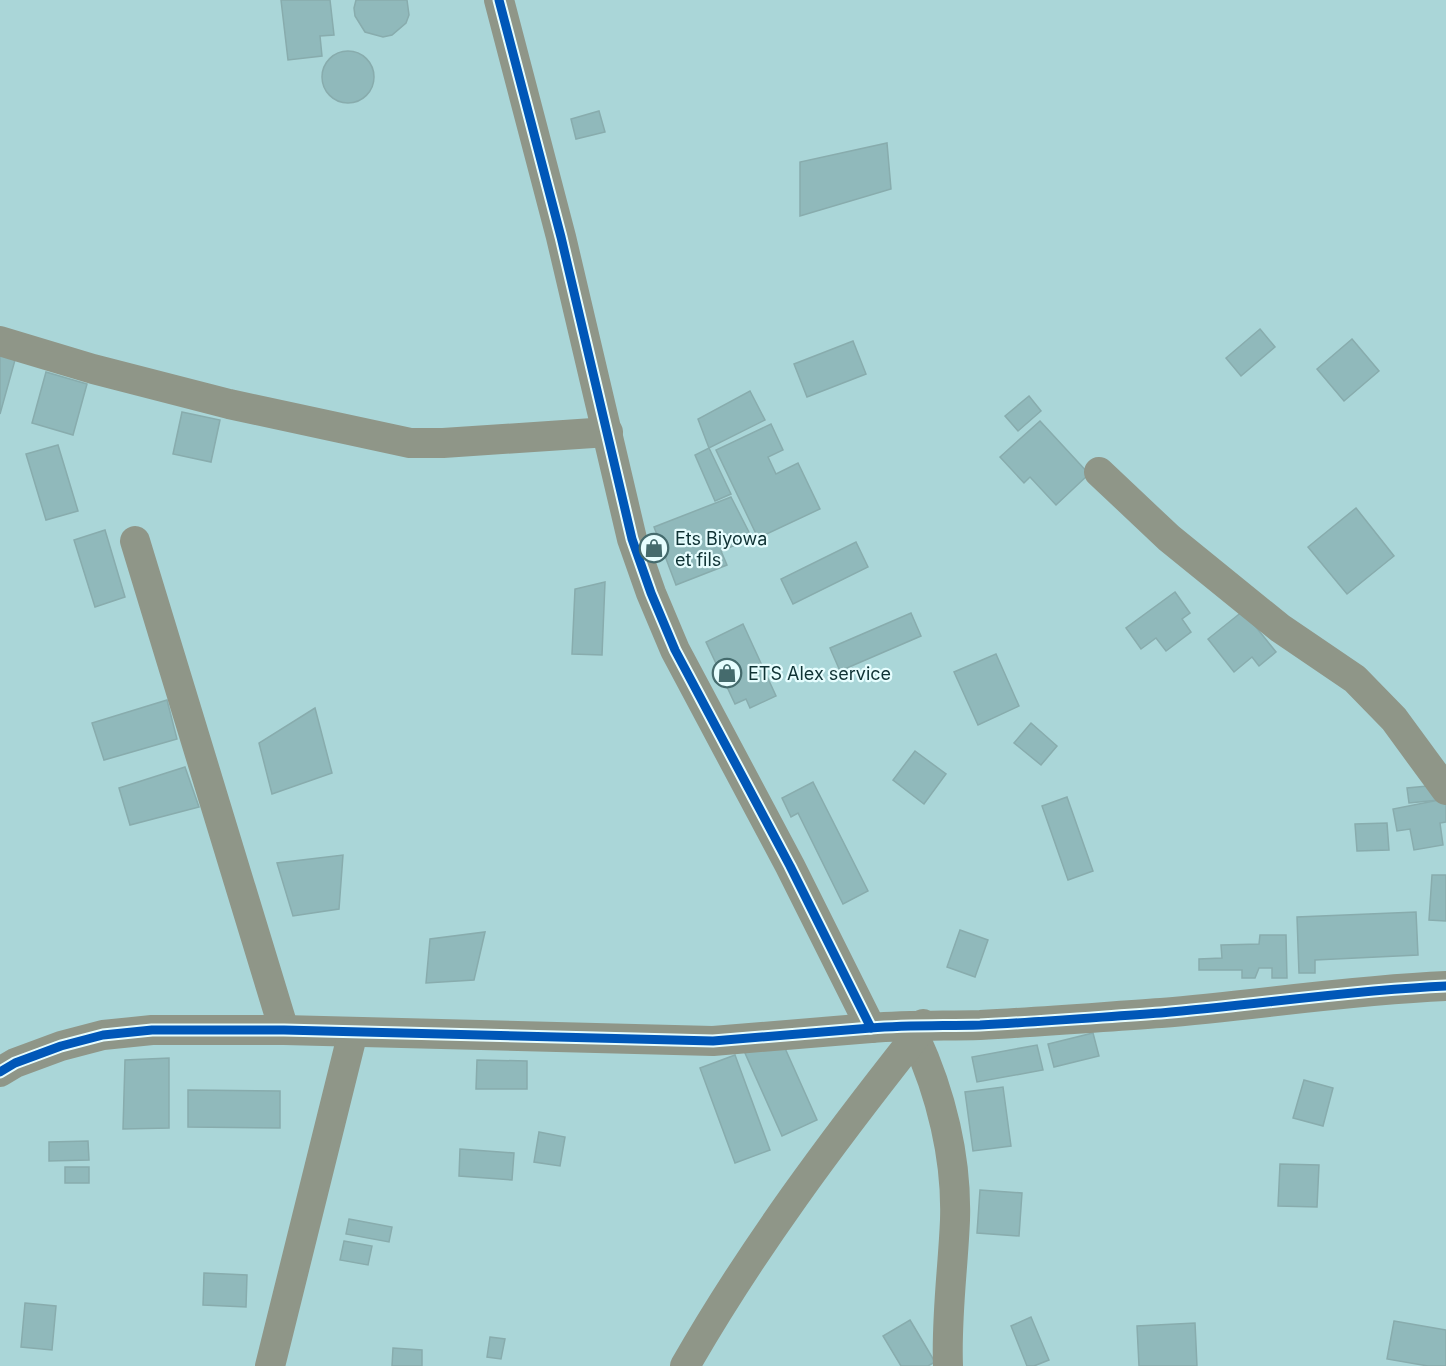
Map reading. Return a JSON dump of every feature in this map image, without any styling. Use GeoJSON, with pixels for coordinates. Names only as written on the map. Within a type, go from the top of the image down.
{"type":"FeatureCollection","features":[{"type":"Feature","properties":{"kind":"street"},"geometry":{"type":"LineString","coordinates":[[499,0],[561,237],[632,539],[651,594],[675,650],[790,866],[871,1028]]}},
{"type":"Feature","properties":{"kind":"street"},"geometry":{"type":"LineString","coordinates":[[0,341],[93,369],[229,404],[410,443],[444,443],[608,432]]}},
{"type":"Feature","properties":{"kind":"street"},"geometry":{"type":"LineString","coordinates":[[1099,472],[1169,538],[1280,628],[1355,679],[1394,719],[1446,790]]}},
{"type":"Feature","properties":{"kind":"street"},"geometry":{"type":"LineString","coordinates":[[135,541],[284,1030]]}},
{"type":"Feature","properties":{"kind":"street"},"geometry":{"type":"LineString","coordinates":[[0,1072],[15,1063],[52,1049],[103,1035],[152,1030],[284,1030],[712,1041],[871,1028],[919,1031],[1446,986]]}},
{"type":"Feature","properties":{"kind":"street"},"geometry":{"type":"LineString","coordinates":[[685,1366],[711,1321],[772,1227],[919,1031]]}},
{"type":"Feature","properties":{"kind":"street"},"geometry":{"type":"LineString","coordinates":[[919,1031],[936,1087],[948,1141],[953,1179],[955,1218],[947,1337],[948,1366]]}},
{"type":"Feature","properties":{"kind":"street"},"geometry":{"type":"LineString","coordinates":[[270,1366],[353,1032]]}},
{"type":"Feature","properties":{"kind":"building"},"geometry":{"type":"Polygon","coordinates":[[[281,0],[330,0],[334,35],[320,36],[322,56],[288,60],[281,0]]]}},
{"type":"Feature","properties":{"kind":"building"},"geometry":{"type":"Polygon","coordinates":[[[356,0],[407,0],[409,15],[406,23],[392,35],[383,37],[365,32],[355,16],[356,0]]]}},
{"type":"Feature","properties":{"kind":"building"},"geometry":{"type":"Polygon","coordinates":[[[348,51],[358,53],[366,59],[372,67],[374,77],[372,87],[366,95],[358,101],[348,103],[338,101],[330,95],[324,87],[322,77],[324,67],[330,59],[338,53],[348,51]]]}},
{"type":"Feature","properties":{"kind":"building"},"geometry":{"type":"Polygon","coordinates":[[[599,111],[605,132],[576,139],[571,119],[599,111]]]}},
{"type":"Feature","properties":{"kind":"building"},"geometry":{"type":"Polygon","coordinates":[[[887,143],[891,189],[800,216],[800,162],[887,143]]]}},
{"type":"Feature","properties":{"kind":"building"},"geometry":{"type":"Polygon","coordinates":[[[1260,329],[1275,347],[1241,376],[1226,358],[1260,329]]]}},
{"type":"Feature","properties":{"kind":"building"},"geometry":{"type":"Polygon","coordinates":[[[1352,339],[1379,371],[1344,401],[1317,369],[1352,339]]]}},
{"type":"Feature","properties":{"kind":"building"},"geometry":{"type":"Polygon","coordinates":[[[853,341],[866,374],[807,397],[794,364],[853,341]]]}},
{"type":"Feature","properties":{"kind":"building"},"geometry":{"type":"Polygon","coordinates":[[[0,355],[15,360],[0,414],[0,355]]]}},
{"type":"Feature","properties":{"kind":"building"},"geometry":{"type":"Polygon","coordinates":[[[46,372],[87,384],[73,435],[32,423],[46,372]]]}},
{"type":"Feature","properties":{"kind":"building"},"geometry":{"type":"Polygon","coordinates":[[[750,391],[765,420],[709,448],[698,419],[750,391]]]}},
{"type":"Feature","properties":{"kind":"building"},"geometry":{"type":"Polygon","coordinates":[[[1029,396],[1041,411],[1018,431],[1005,416],[1029,396]]]}},
{"type":"Feature","properties":{"kind":"building"},"geometry":{"type":"Polygon","coordinates":[[[182,412],[220,420],[211,462],[173,454],[182,412]]]}},
{"type":"Feature","properties":{"kind":"building"},"geometry":{"type":"Polygon","coordinates":[[[1040,421],[1089,474],[1056,505],[1030,477],[1024,483],[1000,457],[1040,421]]]}},
{"type":"Feature","properties":{"kind":"building"},"geometry":{"type":"Polygon","coordinates":[[[771,424],[783,450],[768,457],[776,474],[798,463],[820,509],[758,538],[716,450],[771,424]]]}},
{"type":"Feature","properties":{"kind":"building"},"geometry":{"type":"Polygon","coordinates":[[[58,445],[78,511],[46,520],[26,454],[58,445]]]}},
{"type":"Feature","properties":{"kind":"building"},"geometry":{"type":"Polygon","coordinates":[[[709,448],[731,494],[715,501],[695,455],[709,448]]]}},
{"type":"Feature","properties":{"kind":"building"},"geometry":{"type":"Polygon","coordinates":[[[731,497],[752,538],[721,551],[727,565],[676,585],[654,527],[731,497]]]}},
{"type":"Feature","properties":{"kind":"building"},"geometry":{"type":"Polygon","coordinates":[[[1356,508],[1394,556],[1347,594],[1308,547],[1356,508]]]}},
{"type":"Feature","properties":{"kind":"building"},"geometry":{"type":"Polygon","coordinates":[[[105,530],[125,597],[95,607],[74,540],[105,530]]]}},
{"type":"Feature","properties":{"kind":"building"},"geometry":{"type":"Polygon","coordinates":[[[856,542],[868,567],[793,604],[781,579],[856,542]]]}},
{"type":"Feature","properties":{"kind":"building"},"geometry":{"type":"Polygon","coordinates":[[[605,582],[602,655],[572,654],[575,589],[605,582]]]}},
{"type":"Feature","properties":{"kind":"building"},"geometry":{"type":"Polygon","coordinates":[[[1175,592],[1190,613],[1182,619],[1191,632],[1166,651],[1156,638],[1141,649],[1126,628],[1175,592]]]}},
{"type":"Feature","properties":{"kind":"building"},"geometry":{"type":"Polygon","coordinates":[[[1243,611],[1276,652],[1259,666],[1252,657],[1234,672],[1208,639],[1243,611]]]}},
{"type":"Feature","properties":{"kind":"building"},"geometry":{"type":"Polygon","coordinates":[[[911,613],[921,636],[840,671],[830,648],[911,613]]]}},
{"type":"Feature","properties":{"kind":"building"},"geometry":{"type":"Polygon","coordinates":[[[743,624],[776,696],[750,708],[746,699],[735,704],[706,642],[743,624]]]}},
{"type":"Feature","properties":{"kind":"building"},"geometry":{"type":"Polygon","coordinates":[[[996,654],[1019,706],[978,725],[954,672],[996,654]]]}},
{"type":"Feature","properties":{"kind":"building"},"geometry":{"type":"Polygon","coordinates":[[[167,700],[177,739],[104,760],[92,723],[167,700]]]}},
{"type":"Feature","properties":{"kind":"building"},"geometry":{"type":"Polygon","coordinates":[[[315,708],[332,773],[272,794],[259,743],[315,708]]]}},
{"type":"Feature","properties":{"kind":"building"},"geometry":{"type":"Polygon","coordinates":[[[1031,723],[1057,746],[1041,765],[1014,743],[1031,723]]]}},
{"type":"Feature","properties":{"kind":"building"},"geometry":{"type":"Polygon","coordinates":[[[915,751],[946,774],[924,804],[893,780],[915,751]]]}},
{"type":"Feature","properties":{"kind":"building"},"geometry":{"type":"Polygon","coordinates":[[[185,767],[199,807],[130,825],[119,788],[185,767]]]}},
{"type":"Feature","properties":{"kind":"building"},"geometry":{"type":"Polygon","coordinates":[[[813,782],[868,891],[843,904],[798,813],[791,817],[782,798],[813,782]]]}},
{"type":"Feature","properties":{"kind":"building"},"geometry":{"type":"Polygon","coordinates":[[[1438,785],[1439,800],[1409,803],[1407,788],[1438,785]]]}},
{"type":"Feature","properties":{"kind":"building"},"geometry":{"type":"Polygon","coordinates":[[[1067,797],[1093,871],[1068,880],[1042,806],[1067,797]]]}},
{"type":"Feature","properties":{"kind":"building"},"geometry":{"type":"Polygon","coordinates":[[[1439,800],[1446,801],[1446,822],[1440,823],[1443,845],[1414,850],[1410,829],[1397,831],[1393,809],[1439,800]]]}},
{"type":"Feature","properties":{"kind":"building"},"geometry":{"type":"Polygon","coordinates":[[[1387,823],[1389,850],[1357,851],[1355,824],[1387,823]]]}},
{"type":"Feature","properties":{"kind":"building"},"geometry":{"type":"Polygon","coordinates":[[[343,855],[339,909],[293,916],[277,863],[343,855]]]}},
{"type":"Feature","properties":{"kind":"building"},"geometry":{"type":"Polygon","coordinates":[[[1432,875],[1446,875],[1446,921],[1429,920],[1432,875]]]}},
{"type":"Feature","properties":{"kind":"building"},"geometry":{"type":"Polygon","coordinates":[[[1416,912],[1418,955],[1315,960],[1315,973],[1299,973],[1297,917],[1416,912]]]}},
{"type":"Feature","properties":{"kind":"building"},"geometry":{"type":"Polygon","coordinates":[[[960,930],[988,940],[975,977],[947,967],[960,930]]]}},
{"type":"Feature","properties":{"kind":"building"},"geometry":{"type":"Polygon","coordinates":[[[485,932],[474,980],[426,983],[430,939],[485,932]]]}},
{"type":"Feature","properties":{"kind":"building"},"geometry":{"type":"Polygon","coordinates":[[[1260,935],[1286,935],[1287,978],[1272,978],[1272,968],[1259,968],[1255,978],[1242,978],[1242,970],[1199,970],[1199,959],[1222,958],[1221,945],[1259,944],[1260,935]]]}},
{"type":"Feature","properties":{"kind":"building"},"geometry":{"type":"Polygon","coordinates":[[[1093,1033],[1099,1056],[1054,1067],[1048,1044],[1093,1033]]]}},
{"type":"Feature","properties":{"kind":"building"},"geometry":{"type":"Polygon","coordinates":[[[780,1037],[817,1120],[782,1136],[745,1053],[780,1037]]]}},
{"type":"Feature","properties":{"kind":"building"},"geometry":{"type":"Polygon","coordinates":[[[1037,1045],[1043,1070],[977,1082],[972,1057],[1037,1045]]]}},
{"type":"Feature","properties":{"kind":"building"},"geometry":{"type":"Polygon","coordinates":[[[735,1055],[770,1150],[735,1163],[700,1068],[735,1055]]]}},
{"type":"Feature","properties":{"kind":"building"},"geometry":{"type":"Polygon","coordinates":[[[169,1058],[169,1128],[123,1129],[125,1060],[169,1058]]]}},
{"type":"Feature","properties":{"kind":"building"},"geometry":{"type":"Polygon","coordinates":[[[477,1060],[527,1061],[527,1089],[476,1089],[477,1060]]]}},
{"type":"Feature","properties":{"kind":"building"},"geometry":{"type":"Polygon","coordinates":[[[1304,1080],[1333,1088],[1323,1126],[1293,1118],[1304,1080]]]}},
{"type":"Feature","properties":{"kind":"building"},"geometry":{"type":"Polygon","coordinates":[[[1003,1087],[1011,1146],[973,1151],[965,1092],[1003,1087]]]}},
{"type":"Feature","properties":{"kind":"building"},"geometry":{"type":"Polygon","coordinates":[[[188,1090],[280,1091],[280,1128],[188,1127],[188,1090]]]}},
{"type":"Feature","properties":{"kind":"building"},"geometry":{"type":"Polygon","coordinates":[[[539,1132],[565,1137],[560,1166],[534,1162],[539,1132]]]}},
{"type":"Feature","properties":{"kind":"building"},"geometry":{"type":"Polygon","coordinates":[[[88,1141],[89,1160],[49,1161],[49,1142],[88,1141]]]}},
{"type":"Feature","properties":{"kind":"building"},"geometry":{"type":"Polygon","coordinates":[[[460,1149],[514,1153],[512,1180],[459,1176],[460,1149]]]}},
{"type":"Feature","properties":{"kind":"building"},"geometry":{"type":"Polygon","coordinates":[[[1280,1164],[1319,1165],[1317,1207],[1278,1206],[1280,1164]]]}},
{"type":"Feature","properties":{"kind":"building"},"geometry":{"type":"Polygon","coordinates":[[[65,1167],[89,1167],[89,1183],[65,1183],[65,1167]]]}},
{"type":"Feature","properties":{"kind":"building"},"geometry":{"type":"Polygon","coordinates":[[[980,1190],[1022,1193],[1019,1236],[977,1233],[980,1190]]]}},
{"type":"Feature","properties":{"kind":"building"},"geometry":{"type":"Polygon","coordinates":[[[349,1219],[392,1227],[389,1242],[346,1234],[349,1219]]]}},
{"type":"Feature","properties":{"kind":"building"},"geometry":{"type":"Polygon","coordinates":[[[344,1241],[372,1246],[368,1265],[340,1260],[344,1241]]]}},
{"type":"Feature","properties":{"kind":"building"},"geometry":{"type":"Polygon","coordinates":[[[204,1273],[247,1275],[246,1307],[203,1305],[204,1273]]]}},
{"type":"Feature","properties":{"kind":"building"},"geometry":{"type":"Polygon","coordinates":[[[25,1303],[56,1306],[52,1350],[21,1347],[25,1303]]]}},
{"type":"Feature","properties":{"kind":"building"},"geometry":{"type":"Polygon","coordinates":[[[1031,1317],[1049,1360],[1034,1366],[1027,1366],[1011,1326],[1031,1317]]]}},
{"type":"Feature","properties":{"kind":"building"},"geometry":{"type":"Polygon","coordinates":[[[910,1320],[935,1362],[928,1366],[901,1366],[883,1336],[910,1320]]]}},
{"type":"Feature","properties":{"kind":"building"},"geometry":{"type":"Polygon","coordinates":[[[1394,1321],[1446,1330],[1446,1366],[1428,1366],[1387,1359],[1394,1321]]]}},
{"type":"Feature","properties":{"kind":"building"},"geometry":{"type":"Polygon","coordinates":[[[1195,1323],[1197,1366],[1139,1366],[1137,1326],[1195,1323]]]}},
{"type":"Feature","properties":{"kind":"building"},"geometry":{"type":"Polygon","coordinates":[[[490,1337],[505,1339],[501,1359],[487,1357],[490,1337]]]}},
{"type":"Feature","properties":{"kind":"building"},"geometry":{"type":"Polygon","coordinates":[[[393,1348],[422,1350],[422,1366],[392,1366],[393,1348]]]}},
{"type":"Feature","properties":{"kind":"cycle path"},"geometry":{"type":"LineString","coordinates":[[499,0],[561,237],[632,539],[651,593],[675,650],[790,866],[871,1028],[980,1025],[1161,1013],[1446,986]]}},
{"type":"Feature","properties":{"kind":"cycle path"},"geometry":{"type":"LineString","coordinates":[[0,1072],[15,1063],[61,1046],[103,1035],[152,1030],[284,1030],[713,1041],[871,1028]]}},
{"type":"Feature","properties":{"kind":"place","name":"Ets Biyowa et fils"},"geometry":{"type":"Point","coordinates":[654,548]}},
{"type":"Feature","properties":{"kind":"place","name":"ETS Alex service"},"geometry":{"type":"Point","coordinates":[727,673]}}]}
